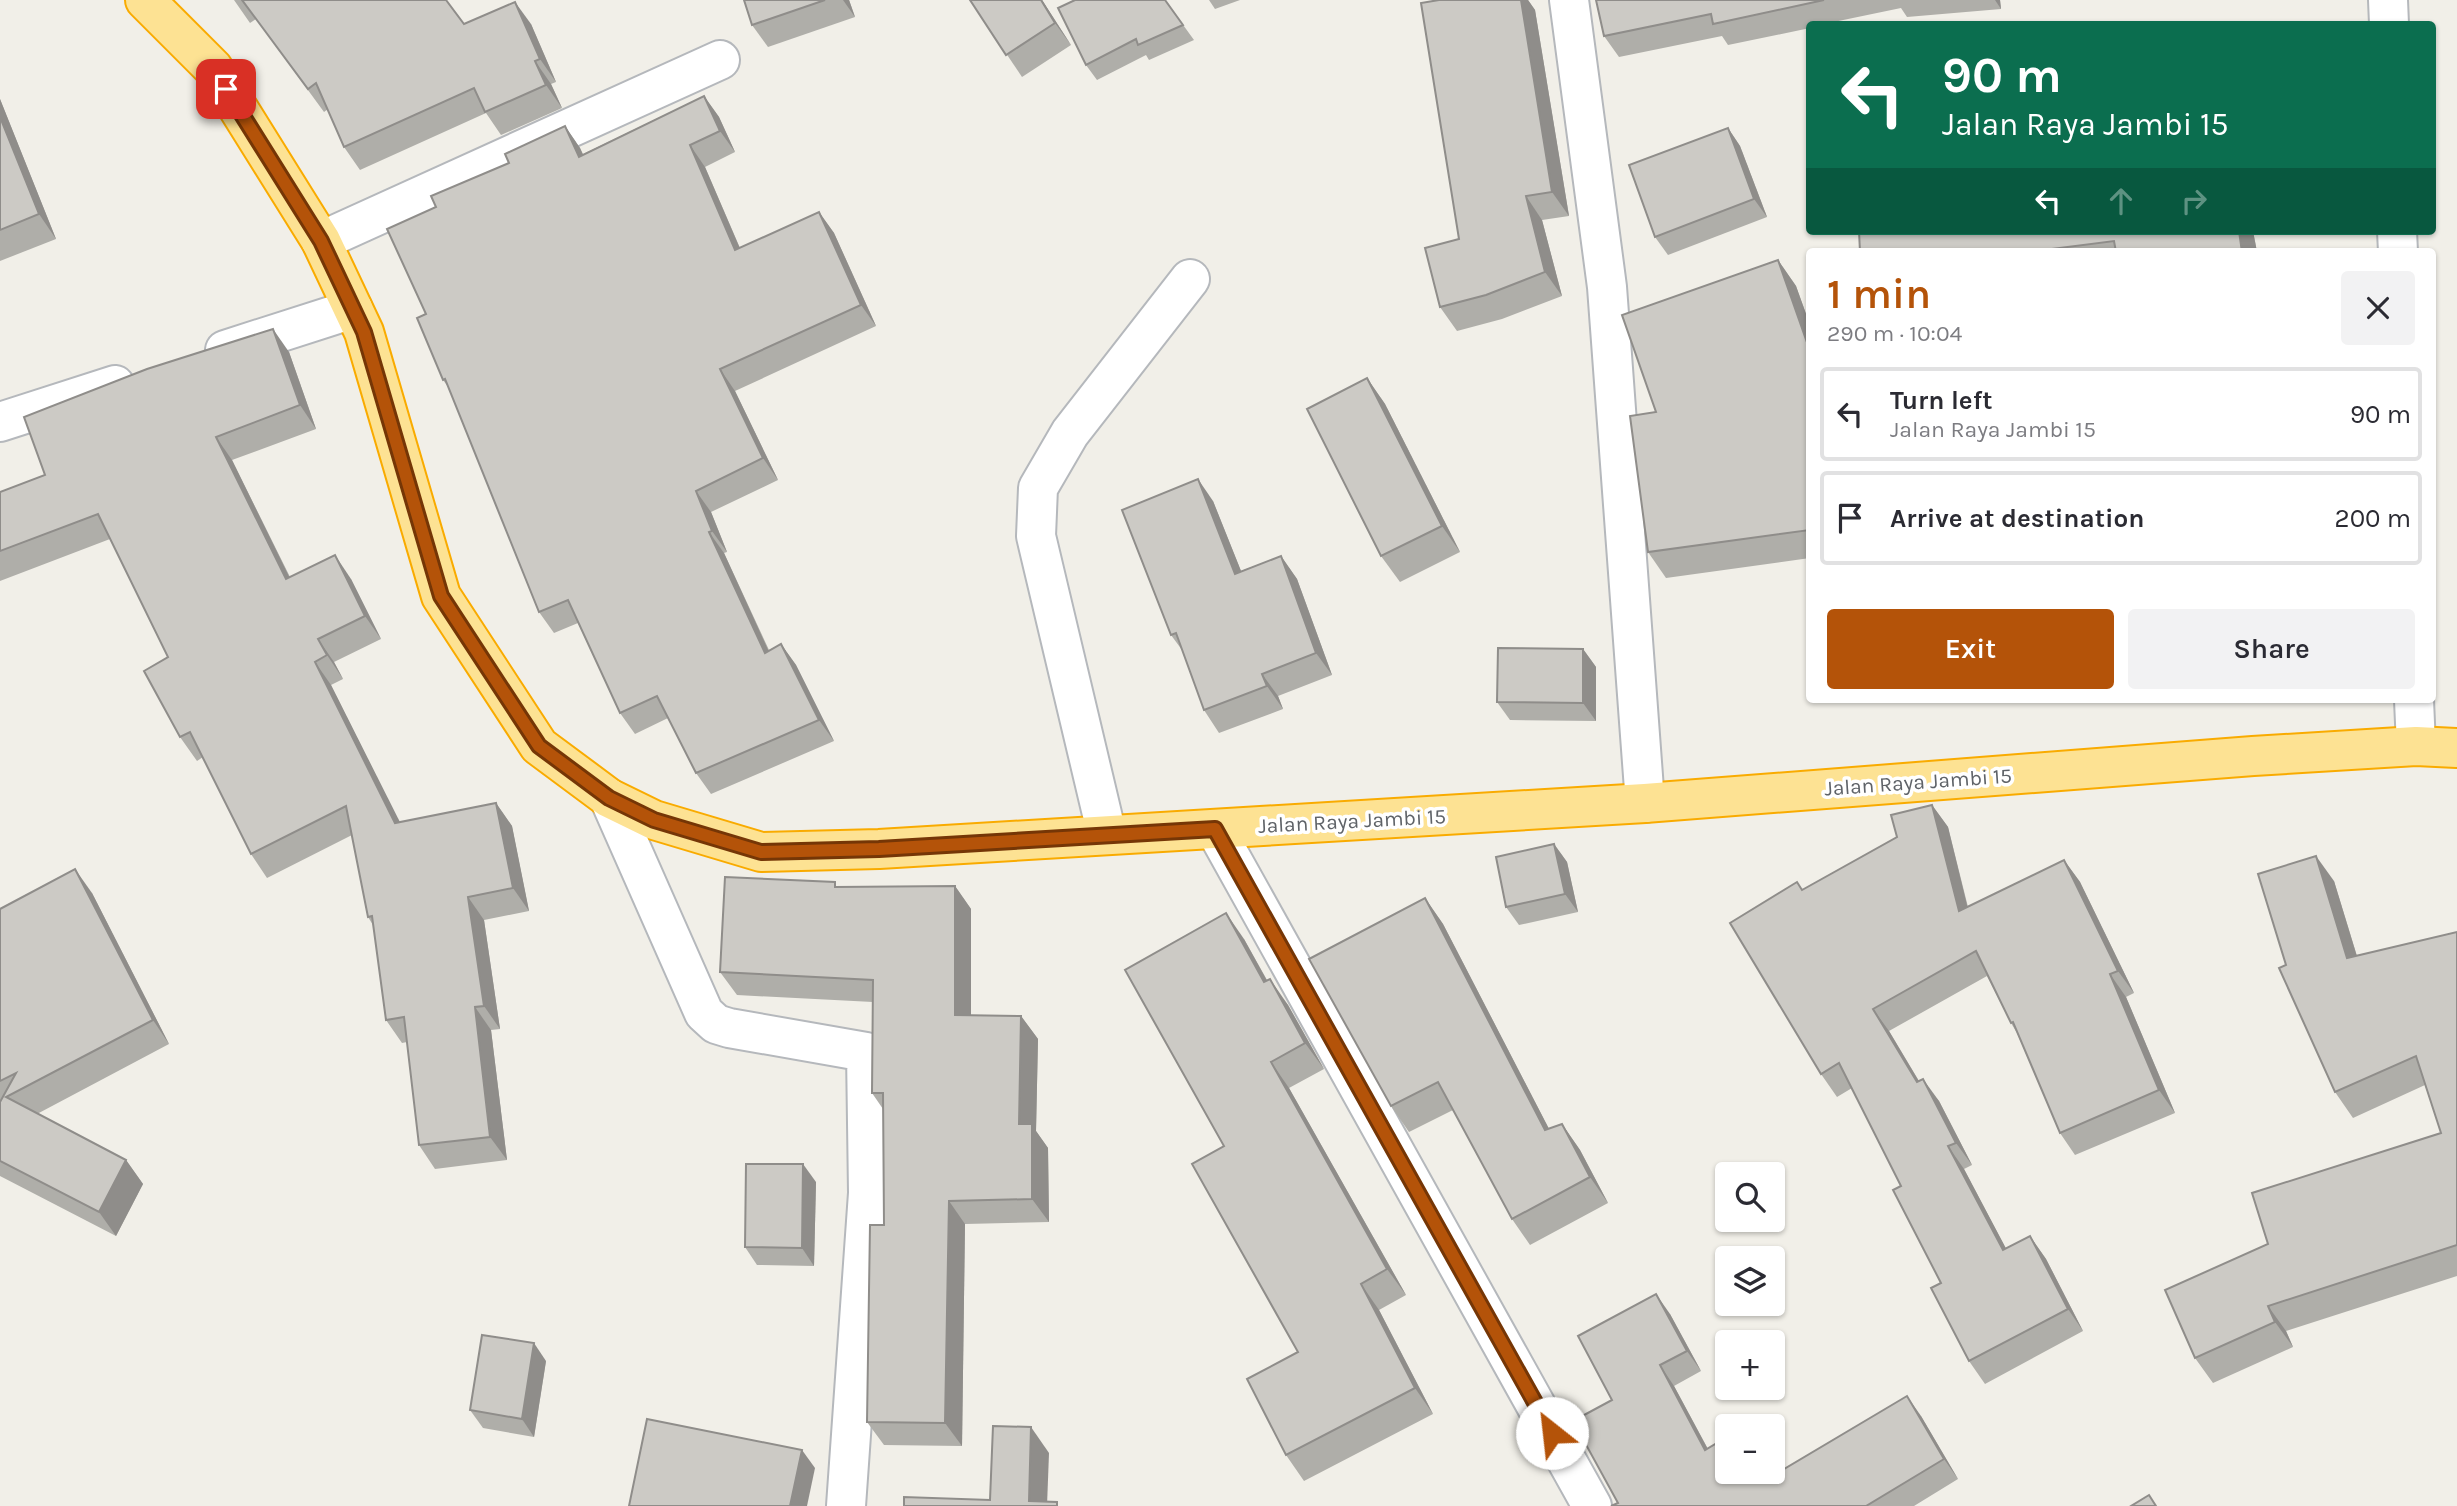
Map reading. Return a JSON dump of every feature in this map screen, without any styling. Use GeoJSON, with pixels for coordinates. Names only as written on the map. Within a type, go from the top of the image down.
{"type":"FeatureCollection","features":[{"type":"Feature","properties":{"kind":"highway","name":"Jalan Raya Jambi 15"},"geometry":{"type":"LineString","coordinates":[[145,0],[213,68],[321,241],[364,332],[441,596],[539,746],[609,798],[654,820],[761,852],[879,849],[1645,803],[2253,756],[2416,746],[2457,748]]}},
{"type":"Feature","properties":{"kind":"street"},"geometry":{"type":"LineString","coordinates":[[1569,0],[1607,287],[1645,803]]}},
{"type":"Feature","properties":{"kind":"street"},"geometry":{"type":"LineString","coordinates":[[2388,0],[2389,21]]}},
{"type":"Feature","properties":{"kind":"street"},"geometry":{"type":"LineString","coordinates":[[321,241],[720,60]]}},
{"type":"Feature","properties":{"kind":"street"},"geometry":{"type":"LineString","coordinates":[[1107,835],[1037,536],[1038,488],[1070,433],[1190,279]]}},
{"type":"Feature","properties":{"kind":"street"},"geometry":{"type":"LineString","coordinates":[[196,359],[353,309]]}},
{"type":"Feature","properties":{"kind":"street"},"geometry":{"type":"LineString","coordinates":[[0,422],[144,376]]}},
{"type":"Feature","properties":{"kind":"street"},"geometry":{"type":"LineString","coordinates":[[2414,703],[2416,746]]}},
{"type":"Feature","properties":{"kind":"street"},"geometry":{"type":"LineString","coordinates":[[609,798],[704,1013],[716,1024],[729,1028],[866,1052],[868,1194],[846,1506]]}},
{"type":"Feature","properties":{"kind":"street"},"geometry":{"type":"LineString","coordinates":[[1215,829],[1592,1506]]}},
{"type":"Feature","properties":{"kind":"building"},"geometry":{"type":"Polygon","coordinates":[[[242,0],[446,0],[464,24],[515,2],[540,59],[535,61],[546,85],[485,112],[474,88],[344,147],[316,83],[308,89],[242,0]]]}},
{"type":"Feature","properties":{"kind":"building"},"geometry":{"type":"Polygon","coordinates":[[[744,0],[825,0],[752,25],[744,0]]]}},
{"type":"Feature","properties":{"kind":"building"},"geometry":{"type":"Polygon","coordinates":[[[970,0],[1041,0],[1055,23],[1006,55],[970,0]]]}},
{"type":"Feature","properties":{"kind":"building"},"geometry":{"type":"Polygon","coordinates":[[[1075,0],[1165,0],[1183,25],[1138,45],[1136,39],[1086,65],[1058,8],[1075,0]]]}},
{"type":"Feature","properties":{"kind":"building"},"geometry":{"type":"Polygon","coordinates":[[[1439,0],[1521,0],[1552,192],[1526,196],[1545,272],[1486,295],[1440,307],[1425,248],[1459,239],[1421,3],[1439,0]]]}},
{"type":"Feature","properties":{"kind":"building"},"geometry":{"type":"Polygon","coordinates":[[[1596,0],[1824,0],[1713,24],[1711,14],[1604,36],[1596,0]]]}},
{"type":"Feature","properties":{"kind":"building"},"geometry":{"type":"Polygon","coordinates":[[[704,96],[720,131],[690,145],[735,250],[819,212],[861,305],[720,369],[763,458],[696,491],[712,531],[709,532],[765,653],[781,644],[819,720],[696,773],[657,696],[620,713],[568,600],[539,612],[445,379],[443,380],[417,318],[426,314],[387,229],[436,207],[431,196],[509,163],[505,154],[565,126],[579,157],[704,96]]]}},
{"type":"Feature","properties":{"kind":"building"},"geometry":{"type":"Polygon","coordinates":[[[0,117],[39,214],[0,230],[0,117]]]}},
{"type":"Feature","properties":{"kind":"building"},"geometry":{"type":"Polygon","coordinates":[[[1728,128],[1754,199],[1655,237],[1629,165],[1728,128]]]}},
{"type":"Feature","properties":{"kind":"building"},"geometry":{"type":"Polygon","coordinates":[[[1859,235],[2240,235],[2241,248],[2115,248],[2114,241],[2060,248],[1860,248],[1859,235]]]}},
{"type":"Feature","properties":{"kind":"building"},"geometry":{"type":"Polygon","coordinates":[[[1778,260],[1806,340],[1806,531],[1648,552],[1630,416],[1656,412],[1622,315],[1778,260]]]}},
{"type":"Feature","properties":{"kind":"building"},"geometry":{"type":"Polygon","coordinates":[[[273,329],[300,405],[216,437],[286,579],[335,555],[365,616],[318,639],[327,655],[315,662],[395,823],[496,803],[513,888],[468,897],[484,1006],[475,1007],[490,1137],[419,1145],[404,1017],[386,1020],[372,916],[368,917],[346,806],[251,854],[190,732],[180,737],[144,671],[168,657],[98,514],[0,551],[0,492],[45,475],[24,417],[147,369],[273,329]]]}},
{"type":"Feature","properties":{"kind":"building"},"geometry":{"type":"Polygon","coordinates":[[[1367,378],[1442,526],[1381,556],[1307,409],[1367,378]]]}},
{"type":"Feature","properties":{"kind":"building"},"geometry":{"type":"Polygon","coordinates":[[[1198,479],[1235,574],[1281,556],[1316,653],[1262,674],[1267,686],[1204,710],[1176,633],[1171,635],[1122,510],[1198,479]]]}},
{"type":"Feature","properties":{"kind":"building"},"geometry":{"type":"Polygon","coordinates":[[[1498,648],[1583,649],[1583,703],[1497,702],[1498,648]]]}},
{"type":"Feature","properties":{"kind":"building"},"geometry":{"type":"Polygon","coordinates":[[[1932,805],[1959,911],[2064,860],[2118,971],[2110,974],[2159,1090],[2060,1133],[2013,1022],[2011,1023],[1976,951],[1873,1009],[1917,1082],[1923,1079],[1956,1143],[1948,1146],[2003,1250],[2030,1236],[2068,1309],[1969,1361],[1931,1288],[1941,1283],[1893,1190],[1901,1186],[1839,1063],[1821,1074],[1730,923],[1797,882],[1802,890],[1897,837],[1891,815],[1932,805]]]}},
{"type":"Feature","properties":{"kind":"building"},"geometry":{"type":"Polygon","coordinates":[[[1554,844],[1565,894],[1506,907],[1496,857],[1554,844]]]}},
{"type":"Feature","properties":{"kind":"building"},"geometry":{"type":"Polygon","coordinates":[[[2316,856],[2347,958],[2457,932],[2457,1245],[2268,1306],[2275,1322],[2195,1358],[2165,1290],[2268,1244],[2252,1193],[2441,1133],[2416,1056],[2335,1092],[2279,968],[2286,965],[2258,874],[2316,856]]]}},
{"type":"Feature","properties":{"kind":"building"},"geometry":{"type":"Polygon","coordinates":[[[75,869],[153,1020],[6,1097],[126,1160],[99,1212],[0,1161],[0,1102],[16,1073],[0,1081],[0,909],[75,869]]]}},
{"type":"Feature","properties":{"kind":"building"},"geometry":{"type":"Polygon","coordinates":[[[725,877],[835,882],[835,887],[955,886],[955,1015],[1021,1016],[1019,1124],[1032,1124],[1032,1199],[949,1201],[945,1423],[867,1422],[870,1225],[884,1225],[883,1093],[872,1093],[873,980],[720,972],[725,877]]]}},
{"type":"Feature","properties":{"kind":"building"},"geometry":{"type":"Polygon","coordinates":[[[1425,898],[1545,1130],[1562,1124],[1590,1177],[1512,1219],[1438,1082],[1391,1106],[1309,959],[1425,898]]]}},
{"type":"Feature","properties":{"kind":"building"},"geometry":{"type":"Polygon","coordinates":[[[1226,913],[1264,982],[1270,979],[1305,1043],[1271,1062],[1387,1269],[1361,1284],[1415,1388],[1286,1455],[1247,1379],[1298,1352],[1192,1164],[1224,1146],[1125,970],[1226,913]]]}},
{"type":"Feature","properties":{"kind":"building"},"geometry":{"type":"Polygon","coordinates":[[[746,1164],[803,1164],[802,1248],[745,1247],[746,1164]]]}},
{"type":"Feature","properties":{"kind":"building"},"geometry":{"type":"Polygon","coordinates":[[[1656,1294],[1687,1351],[1660,1365],[1705,1450],[1715,1444],[1715,1484],[1785,1484],[1785,1468],[1907,1396],[1944,1459],[1866,1506],[1611,1506],[1618,1503],[1573,1421],[1612,1400],[1578,1336],[1656,1294]]]}},
{"type":"Feature","properties":{"kind":"building"},"geometry":{"type":"Polygon","coordinates":[[[482,1335],[534,1343],[522,1419],[470,1410],[482,1335]]]}},
{"type":"Feature","properties":{"kind":"building"},"geometry":{"type":"Polygon","coordinates":[[[647,1419],[802,1450],[790,1506],[629,1506],[647,1419]]]}},
{"type":"Feature","properties":{"kind":"building"},"geometry":{"type":"Polygon","coordinates":[[[993,1426],[1031,1427],[1029,1501],[1057,1502],[1057,1506],[904,1506],[904,1497],[990,1500],[993,1426]]]}},
{"type":"Feature","properties":{"kind":"building"},"geometry":{"type":"Polygon","coordinates":[[[2149,1495],[2156,1506],[2131,1506],[2149,1495]]]}},
{"type":"Feature","properties":{"kind":"route"},"geometry":{"type":"LineString","coordinates":[[226,89],[321,241],[364,332],[441,596],[539,746],[609,798],[654,820],[761,852],[879,849],[1215,829],[1552,1433]]}}]}
